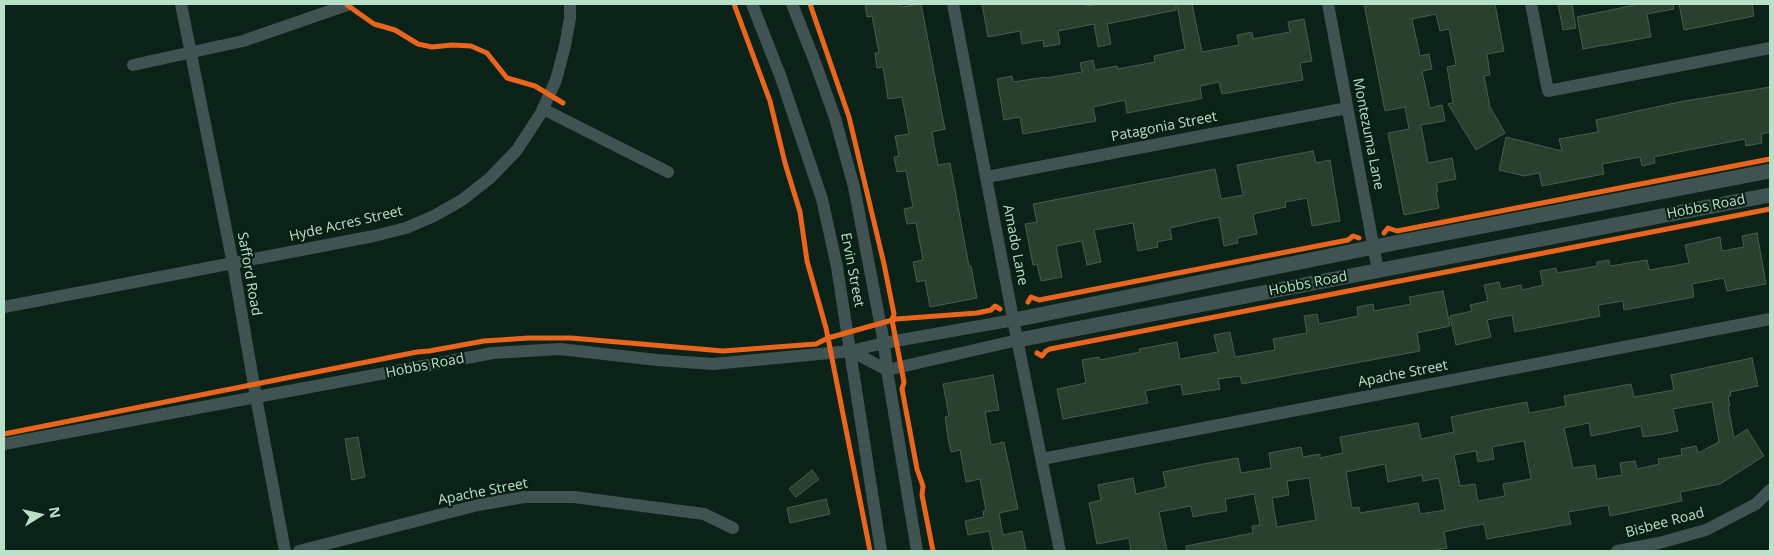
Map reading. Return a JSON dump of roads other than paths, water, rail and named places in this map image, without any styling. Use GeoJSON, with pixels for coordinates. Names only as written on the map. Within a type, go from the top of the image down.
{"type":"FeatureCollection","features":[{"type":"Feature","properties":{"kind":"street","name":"Safford Road"},"geometry":{"type":"LineString","coordinates":[[180,4],[233,264],[285,551]]}},
{"type":"Feature","properties":{"kind":"street","name":"Hyde Acres Street"},"geometry":{"type":"LineString","coordinates":[[4,307],[374,236],[406,228],[434,216],[462,200],[490,178],[517,150],[543,109],[556,80],[565,46],[570,18],[570,4]]}},
{"type":"Feature","properties":{"kind":"street","name":"Ervin Street"},"geometry":{"type":"LineString","coordinates":[[752,4],[780,75],[822,199],[837,267],[881,551]]}},
{"type":"Feature","properties":{"kind":"street","name":"Ervin Street"},"geometry":{"type":"LineString","coordinates":[[792,4],[835,118],[854,187],[884,343],[917,551]]}},
{"type":"Feature","properties":{"kind":"street","name":"Amado Lane"},"geometry":{"type":"LineString","coordinates":[[953,4],[1060,551]]}},
{"type":"Feature","properties":{"kind":"street","name":"Montezuma Lane"},"geometry":{"type":"LineString","coordinates":[[1328,4],[1378,271]]}},
{"type":"Feature","properties":{"kind":"street"},"geometry":{"type":"LineString","coordinates":[[1531,4],[1548,91],[1770,48]]}},
{"type":"Feature","properties":{"kind":"street"},"geometry":{"type":"LineString","coordinates":[[133,65],[243,41],[347,5]]}},
{"type":"Feature","properties":{"kind":"street","name":"Patagonia Street"},"geometry":{"type":"LineString","coordinates":[[987,177],[1347,108]]}},
{"type":"Feature","properties":{"kind":"street"},"geometry":{"type":"LineString","coordinates":[[543,109],[668,172]]}},
{"type":"Feature","properties":{"kind":"street","name":"Hobbs Road"},"geometry":{"type":"LineString","coordinates":[[4,444],[493,353],[560,349],[713,364],[851,352],[884,343],[1014,320],[1374,247],[1770,171]]}},
{"type":"Feature","properties":{"kind":"street","name":"Hobbs Road"},"geometry":{"type":"LineString","coordinates":[[887,370],[1018,340],[1770,195]]}},
{"type":"Feature","properties":{"kind":"street","name":"Apache Street"},"geometry":{"type":"LineString","coordinates":[[1042,459],[1770,319]]}},
{"type":"Feature","properties":{"kind":"street"},"geometry":{"type":"LineString","coordinates":[[851,352],[887,370]]}},
{"type":"Feature","properties":{"kind":"street","name":"Bisbee Road"},"geometry":{"type":"LineString","coordinates":[[1617,551],[1660,547],[1706,530],[1756,504],[1770,490]]}},
{"type":"Feature","properties":{"kind":"street","name":"Apache Street"},"geometry":{"type":"LineString","coordinates":[[299,551],[478,505],[524,497],[574,497],[704,514],[733,528]]}}]}
